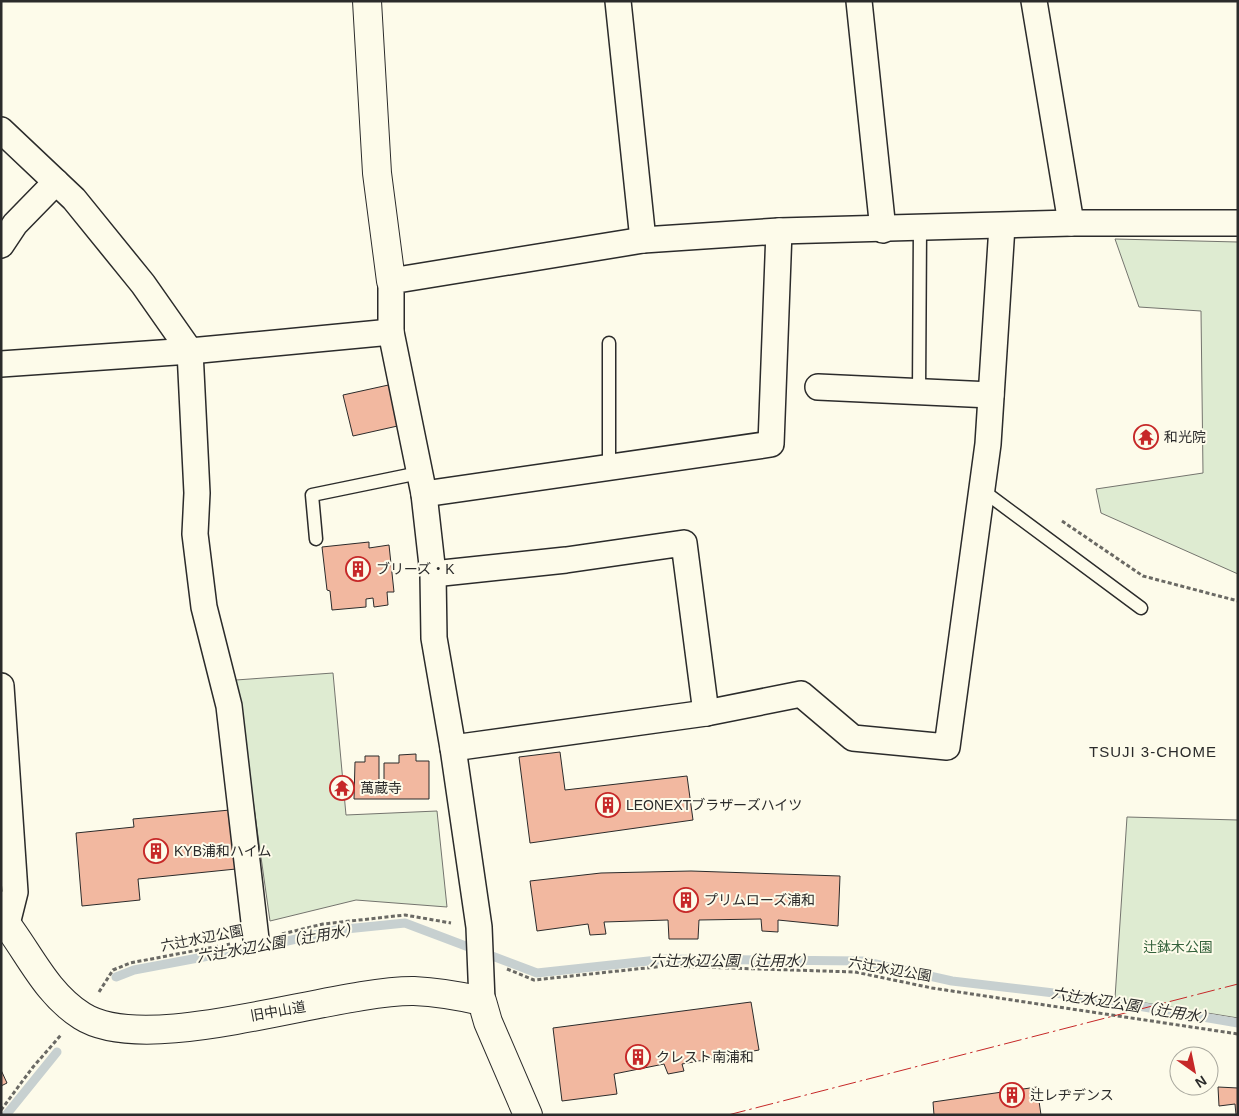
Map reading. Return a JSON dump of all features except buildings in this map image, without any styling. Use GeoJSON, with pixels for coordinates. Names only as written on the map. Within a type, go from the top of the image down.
{"type":"FeatureCollection","features":[{"type":"Feature","properties":{"kind":"street"},"geometry":{"type":"LineString","coordinates":[[367,1],[378,173],[391,281],[391,332],[422,483],[433,574],[434,638],[453,748],[479,927],[482,1001],[488,1022],[528,1115]]}},
{"type":"Feature","properties":{"kind":"street"},"geometry":{"type":"LineString","coordinates":[[618,1],[643,240]]}},
{"type":"Feature","properties":{"kind":"street"},"geometry":{"type":"LineString","coordinates":[[860,1],[883,230]]}},
{"type":"Feature","properties":{"kind":"street"},"geometry":{"type":"LineString","coordinates":[[1034,1],[1071,223]]}},
{"type":"Feature","properties":{"kind":"street"},"geometry":{"type":"LineString","coordinates":[[1,130],[74,199],[143,284],[190,352],[197,493],[195,534],[204,607],[228,706],[256,939]]}},
{"type":"Feature","properties":{"kind":"street"},"geometry":{"type":"LineString","coordinates":[[1,245],[15,224],[56,182]]}},
{"type":"Feature","properties":{"kind":"street"},"geometry":{"type":"LineString","coordinates":[[391,281],[643,240],[780,231],[883,230],[1071,223],[1238,223]]}},
{"type":"Feature","properties":{"kind":"street"},"geometry":{"type":"LineString","coordinates":[[453,748],[706,714],[801,694],[853,738],[947,747],[982,490],[991,395],[1002,226]]}},
{"type":"Feature","properties":{"kind":"street"},"geometry":{"type":"LineString","coordinates":[[422,483],[609,468],[770,444],[780,231]]}},
{"type":"Feature","properties":{"kind":"street"},"geometry":{"type":"LineString","coordinates":[[1,364],[190,352],[391,332]]}},
{"type":"Feature","properties":{"kind":"street"},"geometry":{"type":"LineString","coordinates":[[818,387],[991,395]]}},
{"type":"Feature","properties":{"kind":"street"},"geometry":{"type":"LineString","coordinates":[[433,574],[566,560],[684,543],[706,714]]}},
{"type":"Feature","properties":{"kind":"street"},"geometry":{"type":"LineString","coordinates":[[1,686],[15,892],[4,920]]}},
{"type":"Feature","properties":{"kind":"street","name":"旧中山道"},"geometry":{"type":"LineString","coordinates":[[4,920],[35,969],[65,1002],[82,1016],[111,1027],[151,1028],[202,1025],[285,1010],[413,991],[482,1001]]}},
{"type":"Feature","properties":{"kind":"lane"},"geometry":{"type":"LineString","coordinates":[[920,228],[920,392]]}},
{"type":"Feature","properties":{"kind":"lane"},"geometry":{"type":"LineString","coordinates":[[609,343],[609,468]]}},
{"type":"Feature","properties":{"kind":"lane"},"geometry":{"type":"LineString","coordinates":[[316,539],[312,495],[422,483]]}},
{"type":"Feature","properties":{"kind":"lane"},"geometry":{"type":"LineString","coordinates":[[982,490],[1141,608]]}},
{"type":"Feature","properties":{"kind":"path"},"geometry":{"type":"LineString","coordinates":[[1056,517],[1144,576],[1238,601]]}},
{"type":"Feature","properties":{"kind":"path","name":"六辻水辺公園"},"geometry":{"type":"LineString","coordinates":[[1,1110],[60,1034],[68,1037],[113,970],[130,963],[323,924],[405,915],[479,927]]}},
{"type":"Feature","properties":{"kind":"path","name":"六辻水辺公園"},"geometry":{"type":"LineString","coordinates":[[481,958],[534,980],[665,966],[855,972],[932,988],[1238,1034]]}},
{"type":"Feature","properties":{"kind":"green space"},"geometry":{"type":"Polygon","coordinates":[[[1115,239],[1238,242],[1238,574],[1101,513],[1096,489],[1203,473],[1201,311],[1139,307],[1115,239]]]}},
{"type":"Feature","properties":{"kind":"green space","name":"萬蔵寺"},"geometry":{"type":"Polygon","coordinates":[[[333,673],[346,815],[437,811],[447,907],[356,900],[270,921],[236,680],[333,673]]]}},
{"type":"Feature","properties":{"kind":"green space","name":"辻鉢木公園"},"geometry":{"type":"Polygon","coordinates":[[[1127,817],[1238,820],[1238,1018],[1115,998],[1127,817]]]}},
{"type":"Feature","properties":{"kind":"waterway","name":"六辻水辺公園（辻用水）"},"geometry":{"type":"LineString","coordinates":[[116,977],[134,970],[336,930],[405,923],[537,973],[667,959],[862,961],[952,981],[1079,996],[1238,1023]]}},
{"type":"Feature","properties":{"kind":"waterway","name":"六辻水辺公園（辻用水）"},"geometry":{"type":"LineString","coordinates":[[6,1115],[57,1052]]}},
{"type":"Feature","properties":{"kind":"power"},"geometry":{"type":"LineString","coordinates":[[728,1115],[1238,984]]}},
{"type":"Feature","properties":{"kind":"place","name":"和光院"},"geometry":{"type":"Point","coordinates":[1146,437]}},
{"type":"Feature","properties":{"kind":"place","name":"ブリーズ・K"},"geometry":{"type":"Point","coordinates":[358,569]}},
{"type":"Feature","properties":{"kind":"place","name":"萬蔵寺"},"geometry":{"type":"Point","coordinates":[342,788]}},
{"type":"Feature","properties":{"kind":"place","name":"LEONEXTブラザーズハイツ"},"geometry":{"type":"Point","coordinates":[608,805]}},
{"type":"Feature","properties":{"kind":"place","name":"KYB浦和ハイム"},"geometry":{"type":"Point","coordinates":[156,851]}},
{"type":"Feature","properties":{"kind":"place","name":"プリムローズ浦和"},"geometry":{"type":"Point","coordinates":[686,900]}},
{"type":"Feature","properties":{"kind":"place","name":"クレスト南浦和"},"geometry":{"type":"Point","coordinates":[638,1057]}},
{"type":"Feature","properties":{"kind":"place","name":"辻レヂデンス"},"geometry":{"type":"Point","coordinates":[1012,1095]}},
{"type":"Feature","properties":{"kind":"district","name":"TSUJI 3-CHOME"},"geometry":{"type":"Point","coordinates":[1153,752]}}]}
